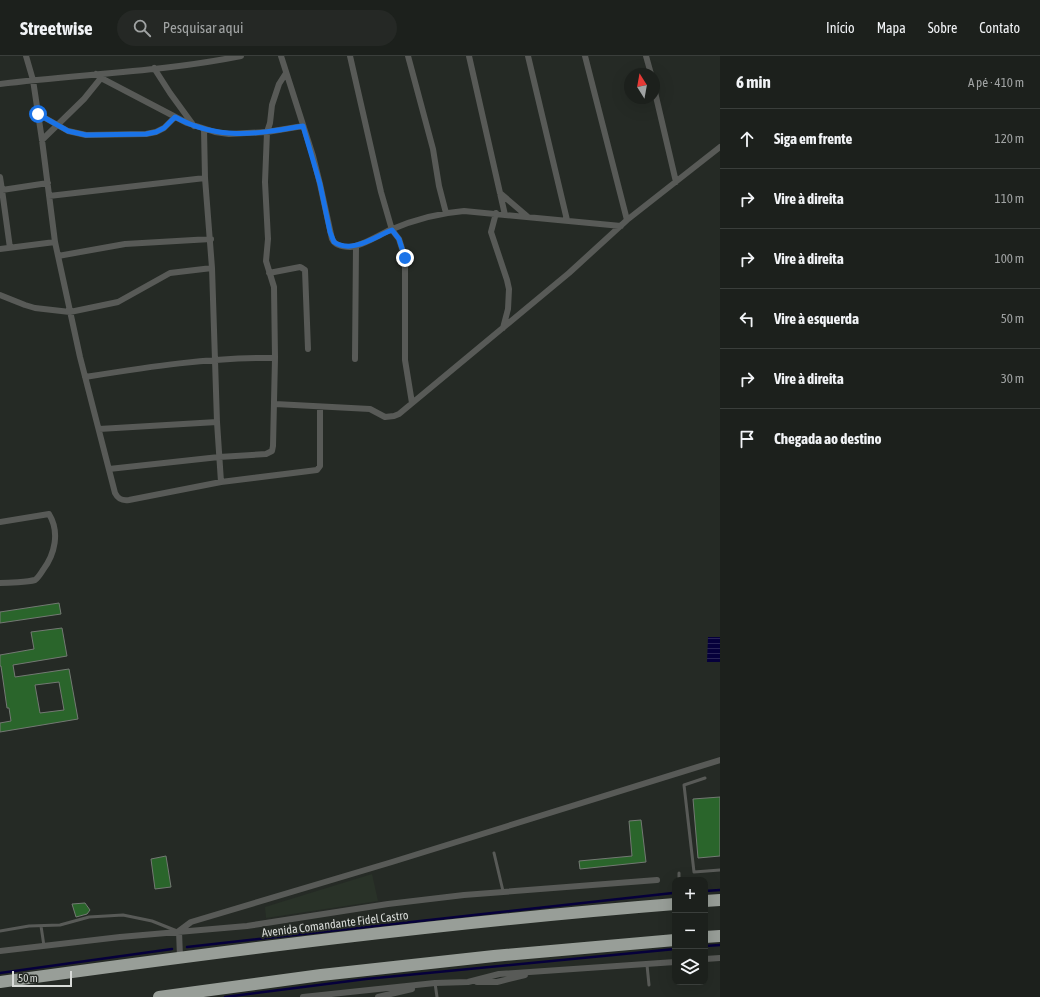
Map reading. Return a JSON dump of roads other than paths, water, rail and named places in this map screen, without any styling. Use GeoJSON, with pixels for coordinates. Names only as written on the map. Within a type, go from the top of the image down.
{"type":"FeatureCollection","features":[{"type":"Feature","properties":{"kind":"highway"},"geometry":{"type":"LineString","coordinates":[[708,901],[720,900]]}},
{"type":"Feature","properties":{"kind":"highway","name":"Avenida Comandante Fidel Castro"},"geometry":{"type":"LineString","coordinates":[[0,982],[331,938],[509,919],[672,904]]}},
{"type":"Feature","properties":{"kind":"highway"},"geometry":{"type":"LineString","coordinates":[[708,937],[720,936]]}},
{"type":"Feature","properties":{"kind":"highway"},"geometry":{"type":"LineString","coordinates":[[159,997],[321,975],[494,956],[672,940]]}},
{"type":"Feature","properties":{"kind":"street"},"geometry":{"type":"LineString","coordinates":[[26,56],[33,80],[55,242],[85,377],[108,469],[117,498],[124,500],[221,482],[318,470],[320,466],[320,407]]}},
{"type":"Feature","properties":{"kind":"street"},"geometry":{"type":"LineString","coordinates":[[0,84],[33,80],[98,76],[207,59],[241,56]]}},
{"type":"Feature","properties":{"kind":"street"},"geometry":{"type":"LineString","coordinates":[[281,56],[320,184],[332,239],[334,242],[350,247],[356,246],[392,230],[446,213],[464,211],[621,226]]}},
{"type":"Feature","properties":{"kind":"street"},"geometry":{"type":"LineString","coordinates":[[350,56],[380,192],[392,230],[399,239],[405,258],[405,360],[412,403]]}},
{"type":"Feature","properties":{"kind":"street"},"geometry":{"type":"LineString","coordinates":[[408,56],[433,149],[439,186],[446,213]]}},
{"type":"Feature","properties":{"kind":"street"},"geometry":{"type":"LineString","coordinates":[[469,56],[505,215]]}},
{"type":"Feature","properties":{"kind":"street"},"geometry":{"type":"LineString","coordinates":[[528,56],[567,220]]}},
{"type":"Feature","properties":{"kind":"street"},"geometry":{"type":"LineString","coordinates":[[585,56],[627,220]]}},
{"type":"Feature","properties":{"kind":"street"},"geometry":{"type":"LineString","coordinates":[[646,56],[649,68]]}},
{"type":"Feature","properties":{"kind":"street"},"geometry":{"type":"LineString","coordinates":[[154,68],[194,126]]}},
{"type":"Feature","properties":{"kind":"street"},"geometry":{"type":"LineString","coordinates":[[108,469],[262,454],[272,451],[274,446],[275,404],[274,287],[266,261],[268,239],[265,182],[267,132],[274,96],[286,73]]}},
{"type":"Feature","properties":{"kind":"street"},"geometry":{"type":"LineString","coordinates":[[98,76],[175,117],[204,129],[228,134],[267,132],[303,126]]}},
{"type":"Feature","properties":{"kind":"street"},"geometry":{"type":"LineString","coordinates":[[42,140],[84,99],[98,76]]}},
{"type":"Feature","properties":{"kind":"street"},"geometry":{"type":"LineString","coordinates":[[658,104],[676,182]]}},
{"type":"Feature","properties":{"kind":"street"},"geometry":{"type":"LineString","coordinates":[[38,114],[68,131],[86,135],[146,134],[156,132],[164,128],[175,117]]}},
{"type":"Feature","properties":{"kind":"street"},"geometry":{"type":"LineString","coordinates":[[204,129],[205,178],[211,239],[221,482]]}},
{"type":"Feature","properties":{"kind":"street"},"geometry":{"type":"LineString","coordinates":[[275,404],[370,409],[381,416],[389,417],[399,414],[569,273],[627,220],[720,147]]}},
{"type":"Feature","properties":{"kind":"street"},"geometry":{"type":"LineString","coordinates":[[0,177],[10,248]]}},
{"type":"Feature","properties":{"kind":"street"},"geometry":{"type":"LineString","coordinates":[[49,196],[205,178]]}},
{"type":"Feature","properties":{"kind":"street"},"geometry":{"type":"LineString","coordinates":[[2,190],[48,183]]}},
{"type":"Feature","properties":{"kind":"street"},"geometry":{"type":"LineString","coordinates":[[500,193],[528,217]]}},
{"type":"Feature","properties":{"kind":"street"},"geometry":{"type":"LineString","coordinates":[[496,213],[491,232],[509,289],[508,309],[503,328]]}},
{"type":"Feature","properties":{"kind":"street"},"geometry":{"type":"LineString","coordinates":[[58,256],[125,244],[211,239]]}},
{"type":"Feature","properties":{"kind":"street"},"geometry":{"type":"LineString","coordinates":[[0,249],[55,242]]}},
{"type":"Feature","properties":{"kind":"street"},"geometry":{"type":"LineString","coordinates":[[355,359],[356,246]]}},
{"type":"Feature","properties":{"kind":"street"},"geometry":{"type":"LineString","coordinates":[[270,273],[300,267],[305,270],[308,349]]}},
{"type":"Feature","properties":{"kind":"street"},"geometry":{"type":"LineString","coordinates":[[0,294],[35,308],[58,312],[70,312],[118,302],[170,273],[212,268]]}},
{"type":"Feature","properties":{"kind":"street"},"geometry":{"type":"LineString","coordinates":[[85,377],[215,359],[275,358]]}},
{"type":"Feature","properties":{"kind":"street"},"geometry":{"type":"LineString","coordinates":[[99,429],[218,422]]}},
{"type":"Feature","properties":{"kind":"street"},"geometry":{"type":"LineString","coordinates":[[0,522],[49,514],[54,522],[55,541],[54,550],[46,567],[35,580],[0,584]]}},
{"type":"Feature","properties":{"kind":"street"},"geometry":{"type":"LineString","coordinates":[[179,931],[192,922],[392,862],[720,760]]}},
{"type":"Feature","properties":{"kind":"street"},"geometry":{"type":"LineString","coordinates":[[0,951],[179,931],[247,926],[388,904],[503,891],[657,880]]}},
{"type":"Feature","properties":{"kind":"street"},"geometry":{"type":"LineString","coordinates":[[179,931],[180,957]]}},
{"type":"Feature","properties":{"kind":"street"},"geometry":{"type":"LineString","coordinates":[[708,959],[720,958]]}},
{"type":"Feature","properties":{"kind":"street"},"geometry":{"type":"LineString","coordinates":[[303,997],[435,984],[498,982],[538,972],[672,962]]}},
{"type":"Feature","properties":{"kind":"street"},"geometry":{"type":"LineString","coordinates":[[378,997],[435,984]]}},
{"type":"Feature","properties":{"kind":"lane"},"geometry":{"type":"LineString","coordinates":[[705,778],[684,784],[694,872],[720,870]]}},
{"type":"Feature","properties":{"kind":"lane"},"geometry":{"type":"LineString","coordinates":[[494,853],[503,891]]}},
{"type":"Feature","properties":{"kind":"lane"},"geometry":{"type":"LineString","coordinates":[[0,931],[29,926],[60,925],[89,917],[123,915],[152,922],[179,931]]}},
{"type":"Feature","properties":{"kind":"lane"},"geometry":{"type":"LineString","coordinates":[[41,926],[44,946]]}},
{"type":"Feature","properties":{"kind":"lane"},"geometry":{"type":"LineString","coordinates":[[647,964],[649,985]]}},
{"type":"Feature","properties":{"kind":"lane"},"geometry":{"type":"LineString","coordinates":[[435,984],[437,997]]}},
{"type":"Feature","properties":{"kind":"waterway"},"geometry":{"type":"LineString","coordinates":[[708,891],[720,890]]}},
{"type":"Feature","properties":{"kind":"waterway"},"geometry":{"type":"LineString","coordinates":[[187,947],[672,893]]}},
{"type":"Feature","properties":{"kind":"waterway"},"geometry":{"type":"LineString","coordinates":[[708,946],[720,945]]}},
{"type":"Feature","properties":{"kind":"waterway"},"geometry":{"type":"LineString","coordinates":[[0,973],[172,949]]}},
{"type":"Feature","properties":{"kind":"waterway"},"geometry":{"type":"LineString","coordinates":[[225,997],[366,979],[672,949]]}}]}
